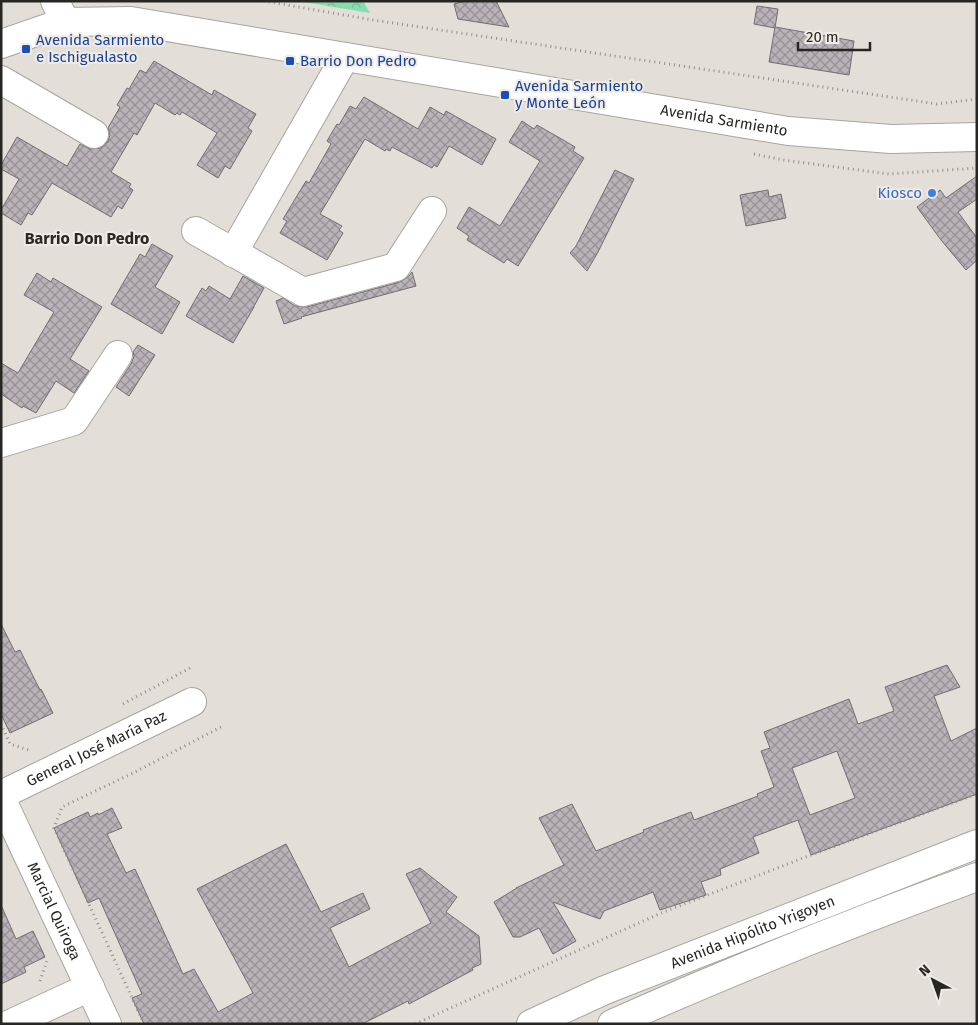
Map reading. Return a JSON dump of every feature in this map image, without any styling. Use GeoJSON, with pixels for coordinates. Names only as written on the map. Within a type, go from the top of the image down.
{"type":"FeatureCollection","features":[{"type":"Feature","properties":{"kind":"street","name":"Avenida Sarmiento"},"geometry":{"type":"LineString","coordinates":[[1,44],[60,11],[131,21],[788,131],[891,140],[977,137]]}},
{"type":"Feature","properties":{"kind":"street"},"geometry":{"type":"LineString","coordinates":[[234,253],[346,57]]}},
{"type":"Feature","properties":{"kind":"street"},"geometry":{"type":"LineString","coordinates":[[1,80],[94,134]]}},
{"type":"Feature","properties":{"kind":"street"},"geometry":{"type":"LineString","coordinates":[[196,231],[303,292],[396,267],[432,211]]}},
{"type":"Feature","properties":{"kind":"street"},"geometry":{"type":"LineString","coordinates":[[1,443],[74,421],[118,355]]}},
{"type":"Feature","properties":{"kind":"street","name":"General José María Paz"},"geometry":{"type":"LineString","coordinates":[[1,796],[192,702]]}},
{"type":"Feature","properties":{"kind":"street","name":"Marcial Quiroga"},"geometry":{"type":"LineString","coordinates":[[1,796],[107,1024]]}},
{"type":"Feature","properties":{"kind":"street","name":"Avenida Hipólito Yrigoyen"},"geometry":{"type":"LineString","coordinates":[[531,1024],[615,986],[977,844]]}},
{"type":"Feature","properties":{"kind":"street","name":"Avenida Hipólito Yrigoyen"},"geometry":{"type":"LineString","coordinates":[[612,1024],[697,986],[892,908],[977,877]]}},
{"type":"Feature","properties":{"kind":"street"},"geometry":{"type":"LineString","coordinates":[[10,1024],[90,986]]}},
{"type":"Feature","properties":{"kind":"path"},"geometry":{"type":"LineString","coordinates":[[264,1],[373,20],[937,104],[977,99]]}},
{"type":"Feature","properties":{"kind":"path"},"geometry":{"type":"LineString","coordinates":[[121,705],[190,668]]}},
{"type":"Feature","properties":{"kind":"path"},"geometry":{"type":"LineString","coordinates":[[1,724],[10,744],[35,752]]}},
{"type":"Feature","properties":{"kind":"path"},"geometry":{"type":"LineString","coordinates":[[144,1024],[54,828],[62,807],[135,772],[221,727]]}},
{"type":"Feature","properties":{"kind":"path"},"geometry":{"type":"LineString","coordinates":[[415,1024],[661,913],[977,794]]}},
{"type":"Feature","properties":{"kind":"path"},"geometry":{"type":"LineString","coordinates":[[39,983],[47,962],[45,957]]}},
{"type":"Feature","properties":{"kind":"green space"},"geometry":{"type":"Polygon","coordinates":[[[297,1],[363,1],[370,13],[297,1]]]}},
{"type":"Feature","properties":{"kind":"building"},"geometry":{"type":"Polygon","coordinates":[[[465,1],[496,1],[509,27],[458,19],[454,4],[465,1]]]}},
{"type":"Feature","properties":{"kind":"building"},"geometry":{"type":"Polygon","coordinates":[[[757,6],[778,9],[775,28],[754,24],[757,6]]]}},
{"type":"Feature","properties":{"kind":"building"},"geometry":{"type":"Polygon","coordinates":[[[775,27],[854,41],[849,75],[769,62],[775,27]]]}},
{"type":"Feature","properties":{"kind":"building"},"geometry":{"type":"Polygon","coordinates":[[[154,61],[212,95],[214,90],[256,114],[248,128],[252,131],[230,169],[225,166],[218,178],[197,165],[217,133],[182,112],[180,115],[177,113],[175,115],[155,103],[137,135],[134,133],[111,172],[131,184],[129,187],[133,190],[122,209],[118,206],[111,217],[52,183],[32,215],[28,213],[21,225],[1,213],[19,179],[1,169],[1,165],[17,137],[67,166],[80,144],[90,149],[101,148],[108,141],[110,135],[108,128],[120,107],[117,105],[127,88],[129,89],[140,70],[146,73],[154,61]]]}},
{"type":"Feature","properties":{"kind":"building"},"geometry":{"type":"Polygon","coordinates":[[[364,97],[418,129],[430,107],[444,115],[446,111],[496,139],[482,165],[449,146],[437,167],[434,165],[432,168],[392,147],[390,151],[386,149],[385,151],[365,139],[320,214],[342,226],[339,230],[343,233],[327,260],[280,233],[287,221],[283,219],[306,181],[309,183],[331,144],[327,141],[337,124],[339,125],[350,106],[356,109],[364,97]]]}},
{"type":"Feature","properties":{"kind":"building"},"geometry":{"type":"Polygon","coordinates":[[[522,121],[534,129],[537,125],[565,141],[575,147],[573,151],[584,158],[518,266],[507,259],[504,263],[467,240],[469,236],[457,228],[469,207],[500,226],[540,161],[509,142],[522,121]]]}},
{"type":"Feature","properties":{"kind":"building"},"geometry":{"type":"Polygon","coordinates":[[[615,170],[634,179],[587,271],[570,253],[576,246],[615,170]]]}},
{"type":"Feature","properties":{"kind":"building"},"geometry":{"type":"Polygon","coordinates":[[[977,176],[977,199],[958,212],[977,238],[977,260],[966,270],[917,207],[940,190],[946,198],[977,176]]]}},
{"type":"Feature","properties":{"kind":"building"},"geometry":{"type":"Polygon","coordinates":[[[768,190],[769,197],[781,194],[786,218],[746,226],[740,195],[768,190]]]}},
{"type":"Feature","properties":{"kind":"building"},"geometry":{"type":"Polygon","coordinates":[[[152,244],[173,256],[155,287],[180,302],[162,334],[111,304],[140,254],[145,257],[152,244]]]}},
{"type":"Feature","properties":{"kind":"building"},"geometry":{"type":"Polygon","coordinates":[[[412,272],[416,286],[301,317],[284,324],[276,301],[283,298],[295,306],[307,307],[400,282],[412,272]]]}},
{"type":"Feature","properties":{"kind":"building"},"geometry":{"type":"Polygon","coordinates":[[[37,273],[51,282],[53,278],[102,307],[70,359],[89,371],[74,393],[56,381],[36,413],[23,406],[22,408],[1,394],[1,363],[18,373],[54,312],[24,295],[37,273]]]}},
{"type":"Feature","properties":{"kind":"building"},"geometry":{"type":"Polygon","coordinates":[[[243,276],[264,288],[233,343],[186,316],[202,288],[206,291],[209,286],[230,299],[243,276]]]}},
{"type":"Feature","properties":{"kind":"building"},"geometry":{"type":"Polygon","coordinates":[[[138,345],[155,355],[129,396],[116,387],[131,364],[134,356],[133,352],[138,345]]]}},
{"type":"Feature","properties":{"kind":"building"},"geometry":{"type":"Polygon","coordinates":[[[1,624],[15,652],[20,650],[53,713],[10,733],[1,714],[1,624]]]}},
{"type":"Feature","properties":{"kind":"building"},"geometry":{"type":"Polygon","coordinates":[[[947,665],[960,687],[934,696],[951,741],[977,728],[977,794],[811,855],[798,820],[753,837],[759,853],[720,869],[721,875],[701,882],[706,895],[660,910],[653,892],[604,911],[600,919],[553,902],[576,941],[553,954],[539,928],[520,937],[513,937],[494,902],[516,888],[564,865],[539,818],[572,804],[596,851],[644,832],[643,830],[691,812],[694,820],[758,796],[757,794],[774,787],[761,751],[770,748],[764,732],[849,699],[858,724],[894,711],[885,687],[947,665]],[[837,751],[792,768],[810,815],[855,798],[837,751]]]}},
{"type":"Feature","properties":{"kind":"building"},"geometry":{"type":"Polygon","coordinates":[[[112,808],[122,828],[107,834],[126,873],[135,869],[183,974],[194,969],[218,1012],[253,993],[197,889],[286,844],[321,912],[363,893],[370,909],[330,928],[349,967],[431,923],[406,874],[420,868],[457,897],[446,912],[479,936],[481,964],[409,1004],[408,1001],[362,1024],[144,1024],[132,998],[142,994],[99,898],[88,903],[54,828],[88,812],[90,817],[112,808]]]}},
{"type":"Feature","properties":{"kind":"building"},"geometry":{"type":"Polygon","coordinates":[[[1,905],[16,939],[33,931],[45,957],[24,967],[26,972],[1,984],[1,905]]]}},
{"type":"Feature","properties":{"kind":"place","name":"Avenida Sarmiento e Ischigualasto"},"geometry":{"type":"Point","coordinates":[26,49]}},
{"type":"Feature","properties":{"kind":"place","name":"Barrio Don Pedro"},"geometry":{"type":"Point","coordinates":[290,61]}},
{"type":"Feature","properties":{"kind":"place","name":"Avenida Sarmiento y Monte León"},"geometry":{"type":"Point","coordinates":[505,95]}},
{"type":"Feature","properties":{"kind":"place","name":"Kiosco"},"geometry":{"type":"Point","coordinates":[932,193]}},
{"type":"Feature","properties":{"kind":"district","name":"Barrio Don Pedro"},"geometry":{"type":"Point","coordinates":[87,238]}}]}
